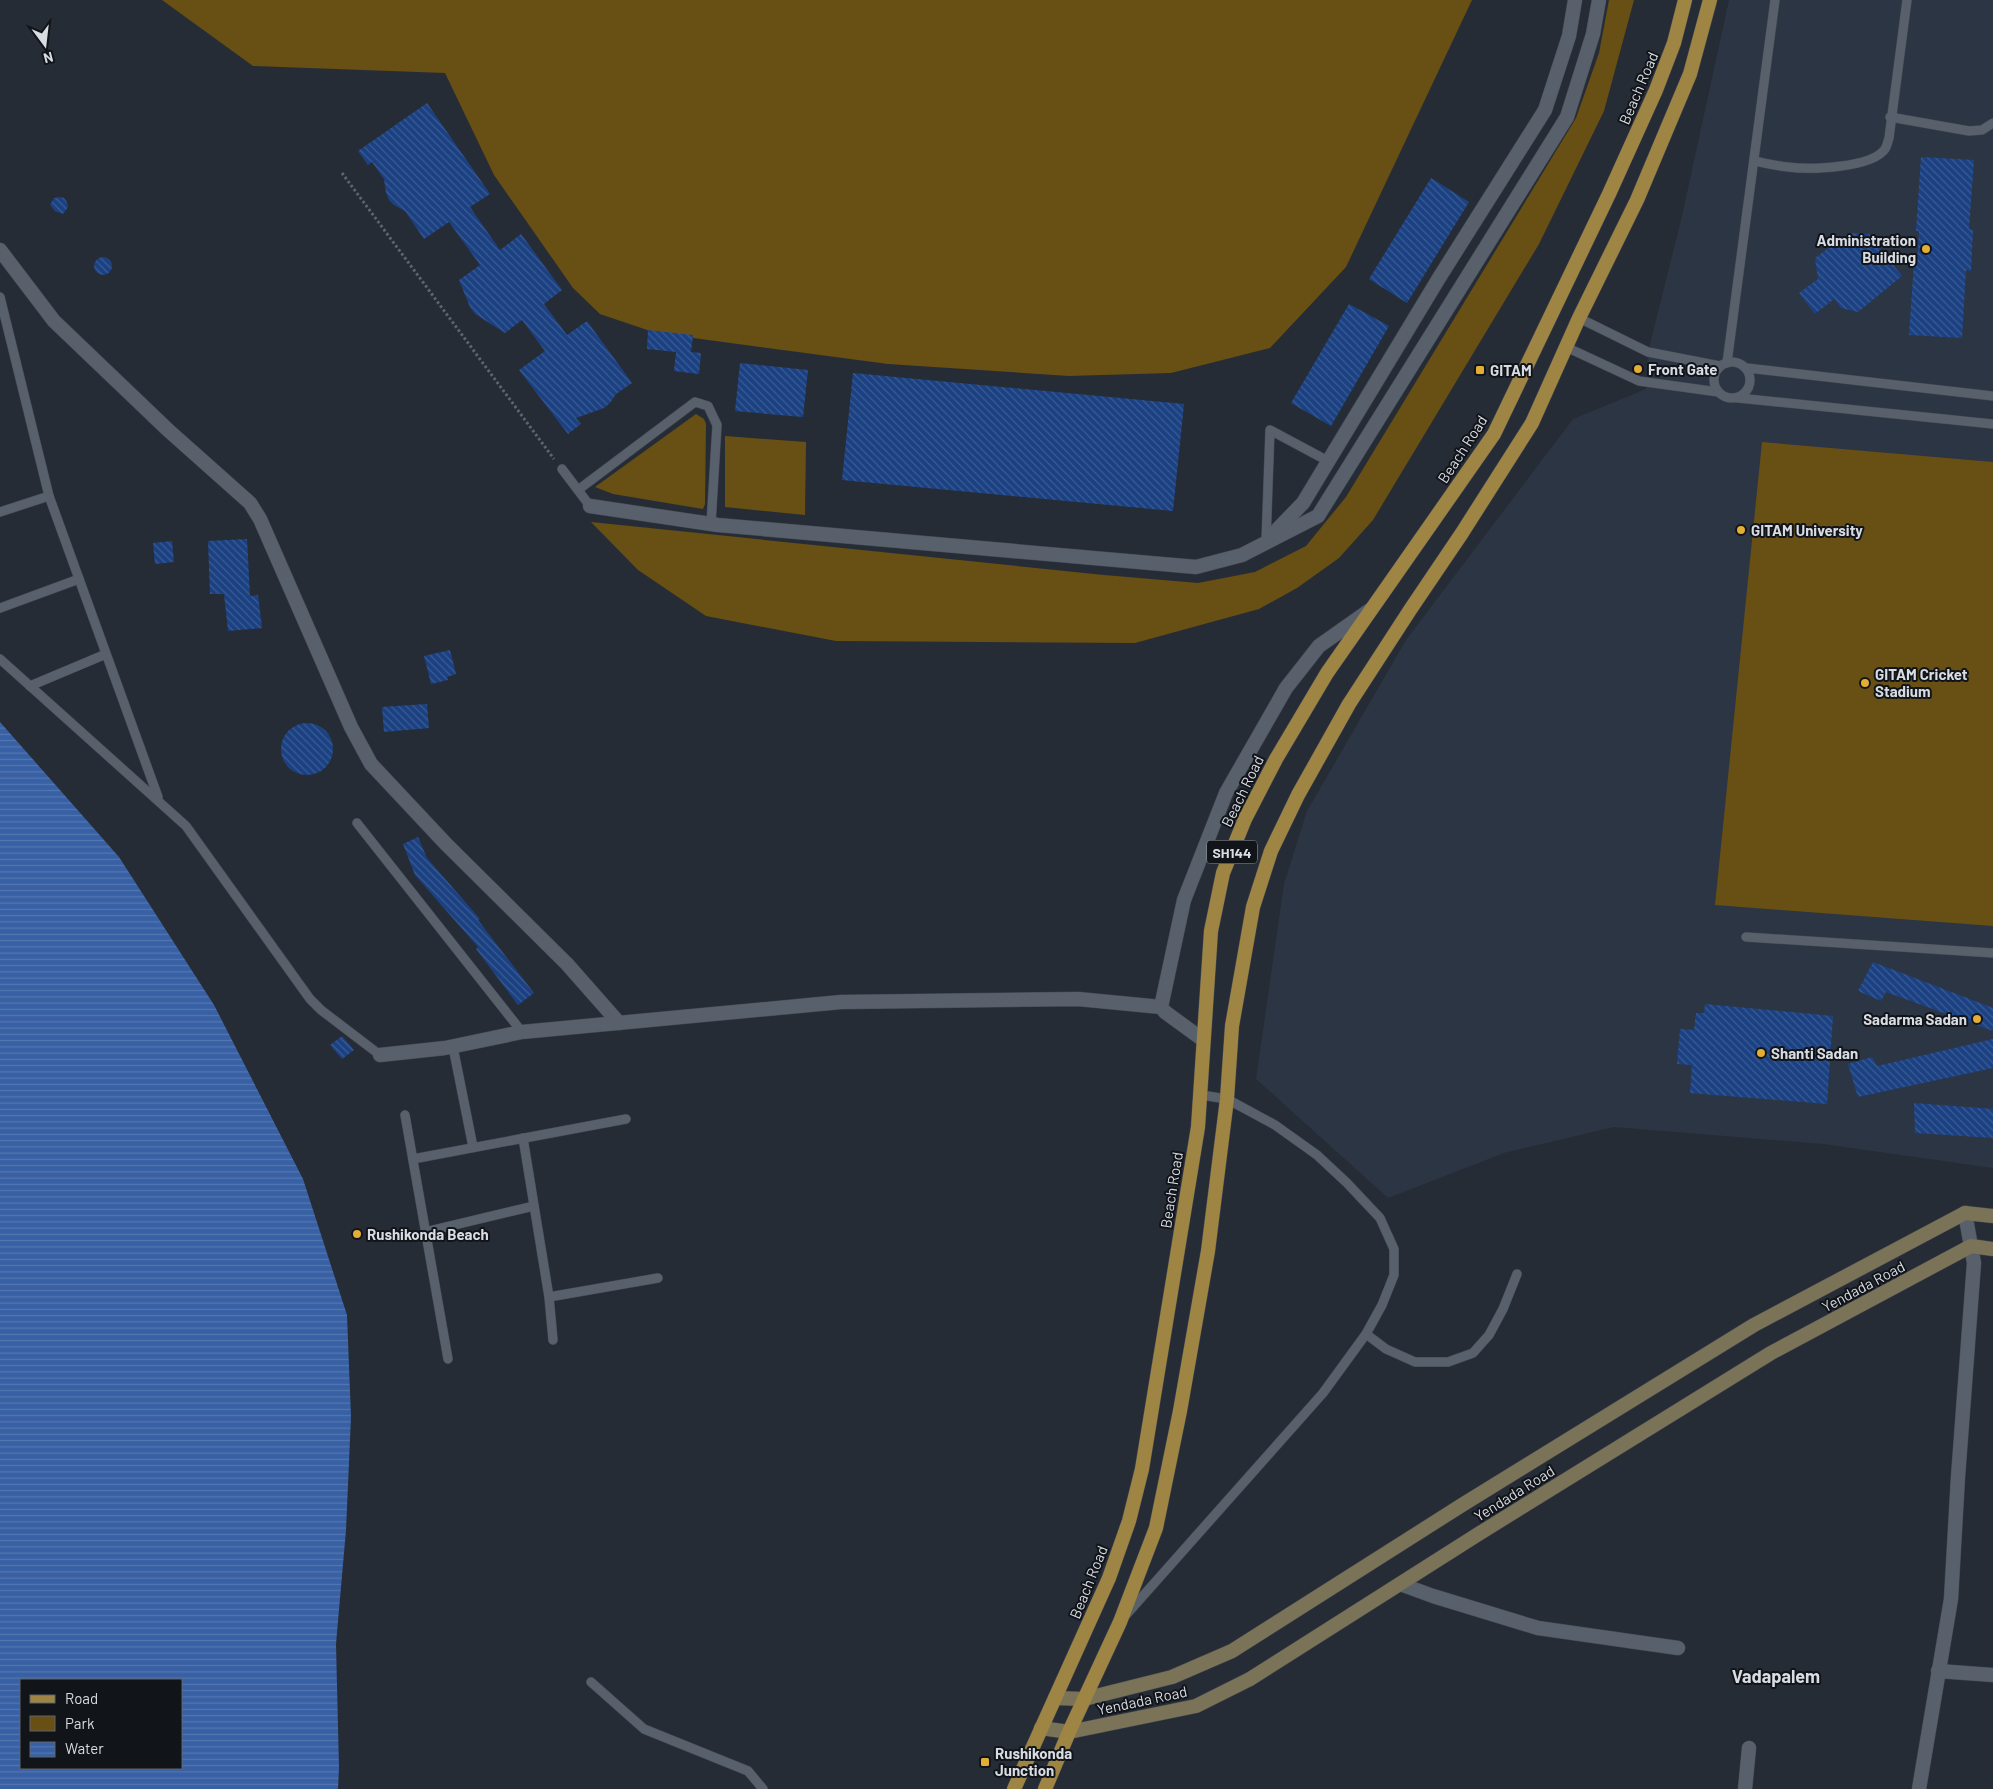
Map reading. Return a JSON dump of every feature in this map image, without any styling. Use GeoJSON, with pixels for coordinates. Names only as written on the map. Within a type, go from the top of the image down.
{"type":"FeatureCollection","features":[{"type":"Feature","properties":{"kind":"main road","name":"Beach Road"},"geometry":{"type":"LineString","coordinates":[[1014,1789],[1109,1578],[1129,1521],[1142,1469],[1195,1145],[1201,1094],[1202,1039],[1211,931],[1223,872],[1245,819],[1276,758],[1327,672],[1494,434],[1609,194],[1656,90],[1674,43],[1685,0]]}},
{"type":"Feature","properties":{"kind":"main road","name":"SH144"},"geometry":{"type":"LineString","coordinates":[[1045,1789],[1120,1622],[1156,1528],[1180,1410],[1208,1251],[1228,1099],[1232,1026],[1252,907],[1271,851],[1298,795],[1349,704],[1532,423],[1579,318],[1637,200],[1690,74],[1710,0]]}},
{"type":"Feature","properties":{"kind":"main road","name":"Yendada Road"},"geometry":{"type":"LineString","coordinates":[[1055,1698],[1084,1700],[1172,1677],[1232,1651],[1462,1505],[1754,1325],[1965,1213]]}},
{"type":"Feature","properties":{"kind":"main road"},"geometry":{"type":"LineString","coordinates":[[1965,1213],[1993,1216]]}},
{"type":"Feature","properties":{"kind":"main road","name":"Yendada Road"},"geometry":{"type":"LineString","coordinates":[[1041,1728],[1069,1732],[1196,1706],[1250,1679],[1771,1353],[1971,1246]]}},
{"type":"Feature","properties":{"kind":"main road"},"geometry":{"type":"LineString","coordinates":[[1971,1246],[1993,1248]]}},
{"type":"Feature","properties":{"kind":"street"},"geometry":{"type":"LineString","coordinates":[[1266,542],[1303,503],[1439,278],[1545,110],[1569,36],[1575,0]]}},
{"type":"Feature","properties":{"kind":"street"},"geometry":{"type":"LineString","coordinates":[[590,506],[711,524],[1196,567],[1242,555],[1318,516],[1567,117],[1593,34],[1599,0]]}},
{"type":"Feature","properties":{"kind":"street"},"geometry":{"type":"LineString","coordinates":[[0,250],[54,321],[168,430],[250,504],[260,519],[351,727],[371,764],[446,844],[567,964],[619,1023]]}},
{"type":"Feature","properties":{"kind":"street"},"geometry":{"type":"LineString","coordinates":[[1161,1007],[1184,900],[1226,793],[1286,688],[1319,646],[1371,609]]}},
{"type":"Feature","properties":{"kind":"street"},"geometry":{"type":"LineString","coordinates":[[380,1055],[453,1047],[522,1032],[841,1002],[1078,999],[1161,1007],[1202,1039]]}},
{"type":"Feature","properties":{"kind":"street"},"geometry":{"type":"LineString","coordinates":[[1919,1789],[1951,1599],[1974,1263],[1965,1213]]}},
{"type":"Feature","properties":{"kind":"street"},"geometry":{"type":"LineString","coordinates":[[1400,1584],[1538,1628],[1678,1648]]}},
{"type":"Feature","properties":{"kind":"street"},"geometry":{"type":"LineString","coordinates":[[1938,1671],[1993,1675]]}},
{"type":"Feature","properties":{"kind":"street"},"geometry":{"type":"LineString","coordinates":[[1745,1789],[1750,1748]]}},
{"type":"Feature","properties":{"kind":"lane"},"geometry":{"type":"LineString","coordinates":[[1775,0],[1754,161],[1724,364],[1716,372],[1715,386],[1718,392],[1724,397],[1993,424]]}},
{"type":"Feature","properties":{"kind":"lane"},"geometry":{"type":"LineString","coordinates":[[1754,161],[1789,167],[1811,168],[1846,165],[1866,161],[1885,149],[1889,138],[1890,117],[1907,0]]}},
{"type":"Feature","properties":{"kind":"lane"},"geometry":{"type":"LineString","coordinates":[[1890,117],[1969,131],[1993,131]]}},
{"type":"Feature","properties":{"kind":"lane"},"geometry":{"type":"LineString","coordinates":[[1982,130],[1993,123]]}},
{"type":"Feature","properties":{"kind":"lane"},"geometry":{"type":"LineString","coordinates":[[0,297],[49,496],[159,800]]}},
{"type":"Feature","properties":{"kind":"lane"},"geometry":{"type":"LineString","coordinates":[[1579,318],[1648,352],[1724,364],[1741,364],[1747,368],[1993,396]]}},
{"type":"Feature","properties":{"kind":"lane"},"geometry":{"type":"LineString","coordinates":[[1566,347],[1638,381],[1718,392]]}},
{"type":"Feature","properties":{"kind":"lane"},"geometry":{"type":"LineString","coordinates":[[1738,398],[1744,394],[1751,382],[1747,368]]}},
{"type":"Feature","properties":{"kind":"lane"},"geometry":{"type":"LineString","coordinates":[[578,490],[695,402],[708,406],[716,425],[711,524]]}},
{"type":"Feature","properties":{"kind":"lane"},"geometry":{"type":"LineString","coordinates":[[1266,542],[1270,430],[1328,461]]}},
{"type":"Feature","properties":{"kind":"lane"},"geometry":{"type":"LineString","coordinates":[[562,469],[590,506]]}},
{"type":"Feature","properties":{"kind":"lane"},"geometry":{"type":"LineString","coordinates":[[0,512],[49,496]]}},
{"type":"Feature","properties":{"kind":"lane"},"geometry":{"type":"LineString","coordinates":[[0,608],[79,579]]}},
{"type":"Feature","properties":{"kind":"lane"},"geometry":{"type":"LineString","coordinates":[[30,686],[106,654]]}},
{"type":"Feature","properties":{"kind":"lane"},"geometry":{"type":"LineString","coordinates":[[0,659],[186,826],[310,999],[321,1010],[380,1055]]}},
{"type":"Feature","properties":{"kind":"lane"},"geometry":{"type":"LineString","coordinates":[[357,822],[522,1032]]}},
{"type":"Feature","properties":{"kind":"lane"},"geometry":{"type":"LineString","coordinates":[[1746,937],[1993,953]]}},
{"type":"Feature","properties":{"kind":"lane"},"geometry":{"type":"LineString","coordinates":[[453,1047],[473,1148]]}},
{"type":"Feature","properties":{"kind":"lane"},"geometry":{"type":"LineString","coordinates":[[1120,1622],[1298,1424],[1323,1393],[1366,1334],[1382,1304],[1394,1274],[1394,1250],[1380,1218],[1352,1187],[1317,1155],[1274,1125],[1228,1099],[1201,1094]]}},
{"type":"Feature","properties":{"kind":"lane"},"geometry":{"type":"LineString","coordinates":[[406,1115],[448,1359]]}},
{"type":"Feature","properties":{"kind":"lane"},"geometry":{"type":"LineString","coordinates":[[413,1159],[626,1119]]}},
{"type":"Feature","properties":{"kind":"lane"},"geometry":{"type":"LineString","coordinates":[[523,1138],[549,1297],[553,1340]]}},
{"type":"Feature","properties":{"kind":"lane"},"geometry":{"type":"LineString","coordinates":[[425,1232],[534,1206]]}},
{"type":"Feature","properties":{"kind":"lane"},"geometry":{"type":"LineString","coordinates":[[1366,1334],[1386,1349],[1415,1362],[1448,1362],[1473,1352],[1489,1335],[1517,1274]]}},
{"type":"Feature","properties":{"kind":"lane"},"geometry":{"type":"LineString","coordinates":[[549,1297],[658,1278]]}},
{"type":"Feature","properties":{"kind":"lane"},"geometry":{"type":"LineString","coordinates":[[590,1682],[644,1729],[748,1771],[763,1789]]}},
{"type":"Feature","properties":{"kind":"path"},"geometry":{"type":"LineString","coordinates":[[342,174],[562,469]]}},
{"type":"Feature","properties":{"kind":"shaded area","name":"GITAM University"},"geometry":{"type":"Polygon","coordinates":[[[1729,0],[1993,0],[1993,1168],[1823,1144],[1614,1127],[1504,1153],[1388,1198],[1256,1079],[1284,884],[1307,811],[1406,640],[1573,419],[1646,389],[1648,352],[1682,216],[1729,0]]]}},
{"type":"Feature","properties":{"kind":"green space"},"geometry":{"type":"Polygon","coordinates":[[[162,0],[1472,0],[1346,267],[1270,348],[1171,373],[1069,376],[888,364],[656,333],[600,314],[573,288],[494,175],[445,73],[253,66],[162,0]]]}},
{"type":"Feature","properties":{"kind":"green space"},"geometry":{"type":"Polygon","coordinates":[[[1609,0],[1634,0],[1604,111],[1539,244],[1373,520],[1339,558],[1297,588],[1259,609],[1135,643],[836,641],[706,616],[638,570],[591,522],[1198,583],[1255,572],[1306,546],[1346,497],[1576,118],[1599,53],[1609,0]]]}},
{"type":"Feature","properties":{"kind":"green space"},"geometry":{"type":"Polygon","coordinates":[[[696,414],[704,419],[706,424],[705,504],[703,509],[613,494],[595,487],[696,414]]]}},
{"type":"Feature","properties":{"kind":"green space"},"geometry":{"type":"Polygon","coordinates":[[[725,436],[806,442],[805,515],[725,507],[725,436]]]}},
{"type":"Feature","properties":{"kind":"green space","name":"GITAM Cricket Stadium"},"geometry":{"type":"Polygon","coordinates":[[[1762,442],[1993,462],[1993,926],[1715,905],[1762,442]]]}},
{"type":"Feature","properties":{"kind":"water"},"geometry":{"type":"Polygon","coordinates":[[[0,722],[119,857],[214,1005],[303,1179],[347,1315],[351,1417],[346,1530],[336,1644],[338,1789],[0,1789],[0,722]]]}},
{"type":"Feature","properties":{"kind":"building"},"geometry":{"type":"Polygon","coordinates":[[[427,103],[490,194],[470,207],[500,250],[521,234],[562,290],[544,304],[567,335],[587,321],[632,383],[616,394],[604,408],[576,418],[581,424],[568,434],[519,370],[545,351],[522,320],[505,333],[475,314],[470,307],[459,280],[480,265],[449,222],[424,239],[405,211],[389,200],[384,179],[372,162],[368,165],[358,151],[427,103]]]}},
{"type":"Feature","properties":{"kind":"building"},"geometry":{"type":"Polygon","coordinates":[[[1921,157],[1974,160],[1969,229],[1973,230],[1971,271],[1966,270],[1962,338],[1909,335],[1914,263],[1917,263],[1919,231],[1916,231],[1921,157]]]}},
{"type":"Feature","properties":{"kind":"building"},"geometry":{"type":"Polygon","coordinates":[[[1431,178],[1469,202],[1407,303],[1369,279],[1431,178]]]}},
{"type":"Feature","properties":{"kind":"building"},"geometry":{"type":"Polygon","coordinates":[[[54,198],[64,198],[67,202],[68,207],[63,214],[55,211],[50,205],[54,198]]]}},
{"type":"Feature","properties":{"kind":"building"},"geometry":{"type":"Polygon","coordinates":[[[1849,233],[1869,234],[1902,276],[1858,312],[1841,308],[1834,299],[1815,314],[1799,293],[1818,279],[1815,258],[1849,233]]]}},
{"type":"Feature","properties":{"kind":"building"},"geometry":{"type":"Polygon","coordinates":[[[103,257],[109,260],[112,266],[109,272],[103,275],[97,272],[94,266],[97,260],[103,257]]]}},
{"type":"Feature","properties":{"kind":"building"},"geometry":{"type":"Polygon","coordinates":[[[1349,304],[1389,326],[1331,426],[1291,403],[1349,304]]]}},
{"type":"Feature","properties":{"kind":"building"},"geometry":{"type":"Polygon","coordinates":[[[648,330],[693,335],[691,352],[701,353],[699,374],[674,371],[676,352],[647,349],[648,330]]]}},
{"type":"Feature","properties":{"kind":"building"},"geometry":{"type":"Polygon","coordinates":[[[740,363],[808,370],[803,417],[735,411],[740,363]]]}},
{"type":"Feature","properties":{"kind":"building"},"geometry":{"type":"Polygon","coordinates":[[[853,373],[1184,404],[1173,511],[842,480],[853,373]]]}},
{"type":"Feature","properties":{"kind":"building"},"geometry":{"type":"Polygon","coordinates":[[[247,539],[250,596],[258,595],[262,628],[228,631],[224,594],[210,594],[208,541],[247,539]]]}},
{"type":"Feature","properties":{"kind":"building"},"geometry":{"type":"Polygon","coordinates":[[[172,541],[174,562],[155,564],[153,543],[172,541]]]}},
{"type":"Feature","properties":{"kind":"building"},"geometry":{"type":"Polygon","coordinates":[[[450,650],[456,674],[447,677],[448,680],[431,684],[424,656],[450,650]]]}},
{"type":"Feature","properties":{"kind":"building"},"geometry":{"type":"Polygon","coordinates":[[[427,704],[429,728],[384,732],[382,707],[427,704]]]}},
{"type":"Feature","properties":{"kind":"building"},"geometry":{"type":"Polygon","coordinates":[[[307,723],[317,725],[325,731],[331,739],[333,749],[331,759],[325,767],[317,773],[307,775],[297,773],[289,767],[283,759],[281,749],[283,739],[289,731],[297,725],[307,723]]]}},
{"type":"Feature","properties":{"kind":"building"},"geometry":{"type":"Polygon","coordinates":[[[418,837],[427,858],[480,919],[478,920],[534,993],[518,1005],[476,949],[478,947],[415,875],[403,844],[418,837]]]}},
{"type":"Feature","properties":{"kind":"building"},"geometry":{"type":"Polygon","coordinates":[[[1873,962],[1993,1008],[1993,1031],[1886,992],[1881,1001],[1858,991],[1873,962]]]}},
{"type":"Feature","properties":{"kind":"building","name":"Shanti Sadan"},"geometry":{"type":"Polygon","coordinates":[[[1705,1004],[1833,1016],[1827,1104],[1690,1093],[1692,1065],[1677,1064],[1680,1029],[1694,1030],[1696,1013],[1704,1013],[1705,1004]]]}},
{"type":"Feature","properties":{"kind":"building"},"geometry":{"type":"Polygon","coordinates":[[[342,1036],[354,1050],[342,1059],[330,1045],[342,1036]]]}},
{"type":"Feature","properties":{"kind":"building"},"geometry":{"type":"Polygon","coordinates":[[[1993,1039],[1993,1068],[1858,1097],[1848,1064],[1872,1057],[1877,1066],[1993,1039]]]}},
{"type":"Feature","properties":{"kind":"building"},"geometry":{"type":"Polygon","coordinates":[[[1914,1103],[1993,1109],[1993,1138],[1915,1133],[1914,1103]]]}},
{"type":"Feature","properties":{"kind":"place","name":"Administration Building"},"geometry":{"type":"Point","coordinates":[1926,249]}},
{"type":"Feature","properties":{"kind":"place","name":"Front Gate"},"geometry":{"type":"Point","coordinates":[1638,369]}},
{"type":"Feature","properties":{"kind":"place","name":"GITAM"},"geometry":{"type":"Point","coordinates":[1480,370]}},
{"type":"Feature","properties":{"kind":"place","name":"GITAM University"},"geometry":{"type":"Point","coordinates":[1741,530]}},
{"type":"Feature","properties":{"kind":"place","name":"GITAM Cricket Stadium"},"geometry":{"type":"Point","coordinates":[1865,683]}},
{"type":"Feature","properties":{"kind":"place","name":"Sadarma Sadan"},"geometry":{"type":"Point","coordinates":[1977,1019]}},
{"type":"Feature","properties":{"kind":"place","name":"Shanti Sadan"},"geometry":{"type":"Point","coordinates":[1761,1053]}},
{"type":"Feature","properties":{"kind":"place","name":"Rushikonda Beach"},"geometry":{"type":"Point","coordinates":[357,1234]}},
{"type":"Feature","properties":{"kind":"place","name":"Rushikonda Junction"},"geometry":{"type":"Point","coordinates":[985,1762]}},
{"type":"Feature","properties":{"kind":"district","name":"Vadapalem"},"geometry":{"type":"Point","coordinates":[1776,1676]}}]}
